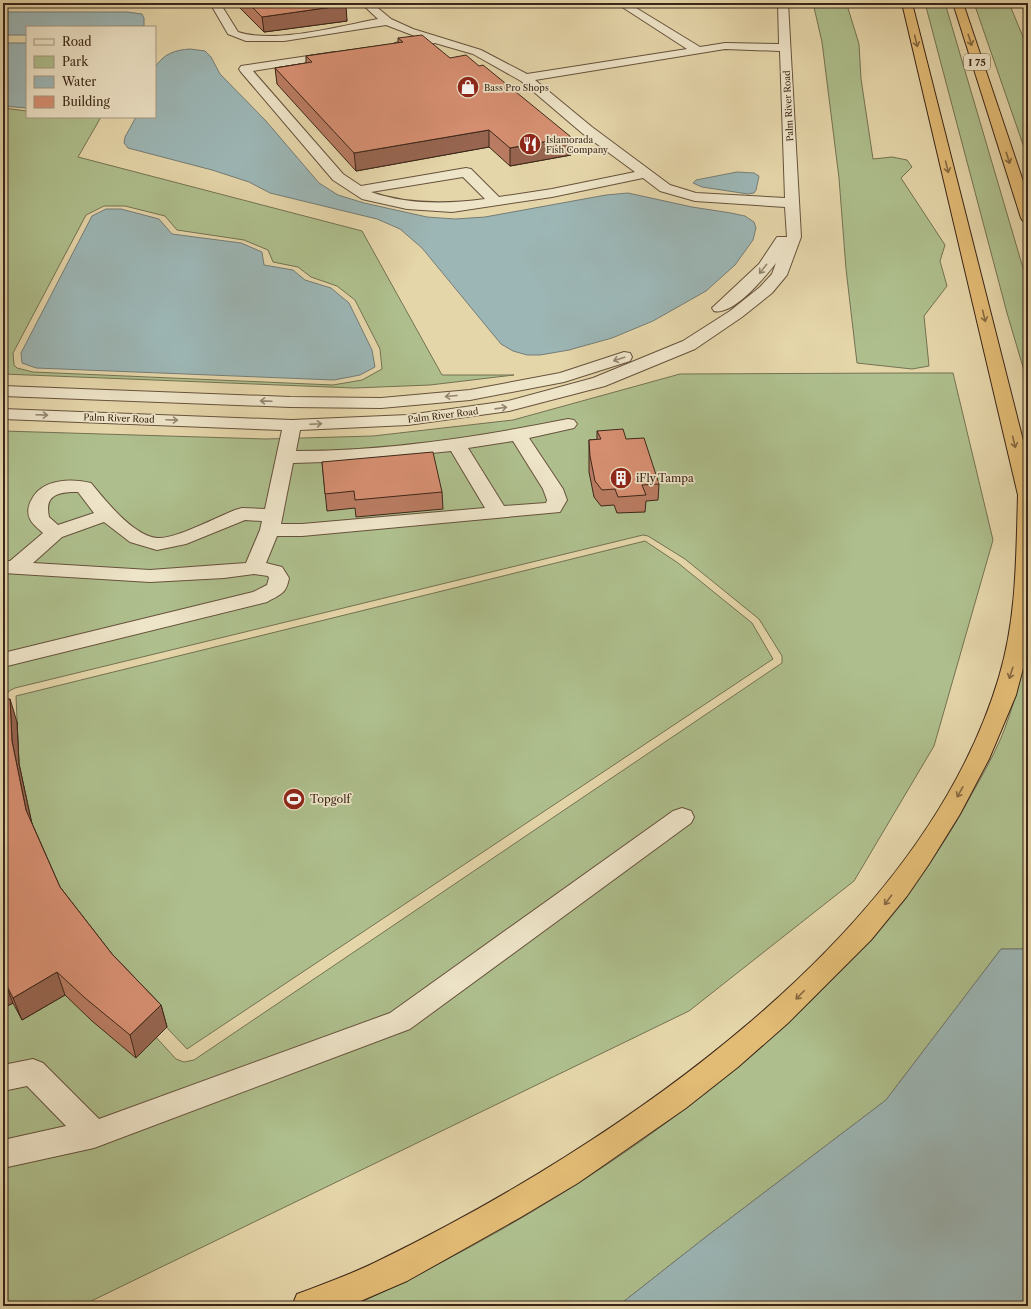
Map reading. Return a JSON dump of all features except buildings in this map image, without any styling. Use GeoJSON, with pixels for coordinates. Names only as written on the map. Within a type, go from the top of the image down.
{"type":"FeatureCollection","features":[{"type":"Feature","properties":{"kind":"highway"},"geometry":{"type":"LineString","coordinates":[[309,1306],[392,1271],[556,1181],[696,1085],[793,1003],[872,921],[915,865],[950,810],[978,759],[999,711],[1014,663],[1024,617],[1028,496],[907,3]]}},
{"type":"Feature","properties":{"kind":"highway","name":"I 75"},"geometry":{"type":"LineString","coordinates":[[958,3],[1028,218]]}},
{"type":"Feature","properties":{"kind":"highway"},"geometry":{"type":"LineString","coordinates":[[1026,3],[1028,7]]}},
{"type":"Feature","properties":{"kind":"street"},"geometry":{"type":"LineString","coordinates":[[215,3],[232,33],[241,38],[277,39],[387,21]]}},
{"type":"Feature","properties":{"kind":"street"},"geometry":{"type":"LineString","coordinates":[[366,3],[387,21],[409,31],[477,52],[525,78],[570,116],[644,174],[665,188],[696,197],[792,206]]}},
{"type":"Feature","properties":{"kind":"street"},"geometry":{"type":"LineString","coordinates":[[621,3],[698,50]]}},
{"type":"Feature","properties":{"kind":"street","name":"Palm River Road"},"geometry":{"type":"LineString","coordinates":[[3,414],[292,425],[408,420],[510,406],[599,382],[689,346],[736,314],[766,290],[779,275],[794,237],[783,3]]}},
{"type":"Feature","properties":{"kind":"street"},"geometry":{"type":"LineString","coordinates":[[409,31],[388,40],[436,39]]}},
{"type":"Feature","properties":{"kind":"street"},"geometry":{"type":"LineString","coordinates":[[363,37],[291,54],[245,69],[338,177],[367,196],[407,205],[452,208],[552,193],[644,174]]}},
{"type":"Feature","properties":{"kind":"street"},"geometry":{"type":"LineString","coordinates":[[525,78],[725,46],[785,48]]}},
{"type":"Feature","properties":{"kind":"street"},"geometry":{"type":"LineString","coordinates":[[291,54],[344,53]]}},
{"type":"Feature","properties":{"kind":"street"},"geometry":{"type":"LineString","coordinates":[[359,191],[466,172],[496,202]]}},
{"type":"Feature","properties":{"kind":"street","name":"Palm River Road"},"geometry":{"type":"LineString","coordinates":[[3,391],[290,402],[381,403],[470,394],[564,377],[654,348],[697,324],[728,303],[759,274],[781,246],[792,206]]}},
{"type":"Feature","properties":{"kind":"street"},"geometry":{"type":"LineString","coordinates":[[285,457],[327,458],[391,453],[518,435],[568,424]]}},
{"type":"Feature","properties":{"kind":"street"},"geometry":{"type":"LineString","coordinates":[[254,568],[271,522],[292,425]]}},
{"type":"Feature","properties":{"kind":"street"},"geometry":{"type":"LineString","coordinates":[[55,533],[40,519],[39,504],[45,494],[64,486],[84,487],[106,515],[137,538],[157,544],[179,540],[242,514],[302,530],[554,508],[557,500],[553,489],[518,435]]}},
{"type":"Feature","properties":{"kind":"street"},"geometry":{"type":"LineString","coordinates":[[456,444],[498,513]]}},
{"type":"Feature","properties":{"kind":"street"},"geometry":{"type":"LineString","coordinates":[[10,567],[55,533],[106,515]]}},
{"type":"Feature","properties":{"kind":"street"},"geometry":{"type":"LineString","coordinates":[[3,660],[260,597],[277,588],[279,578],[275,571],[254,568],[224,572],[150,576],[10,567]]}},
{"type":"Feature","properties":{"kind":"street"},"geometry":{"type":"LineString","coordinates":[[3,1154],[94,1134],[400,1021],[682,817]]}},
{"type":"Feature","properties":{"kind":"street"},"geometry":{"type":"LineString","coordinates":[[3,1078],[33,1072],[94,1134]]}},
{"type":"Feature","properties":{"kind":"green space"},"geometry":{"type":"Polygon","coordinates":[[[813,3],[850,3],[847,5],[859,44],[861,79],[873,159],[892,157],[907,160],[912,167],[901,178],[945,245],[940,261],[947,286],[924,316],[929,366],[912,369],[857,363],[846,269],[839,178],[822,42],[813,3]]]}},
{"type":"Feature","properties":{"kind":"green space"},"geometry":{"type":"Polygon","coordinates":[[[925,3],[945,3],[1028,285],[1028,384],[1007,313],[925,3]]]}},
{"type":"Feature","properties":{"kind":"green space"},"geometry":{"type":"Polygon","coordinates":[[[974,3],[1009,3],[1028,49],[1028,159],[974,3]]]}},
{"type":"Feature","properties":{"kind":"green space"},"geometry":{"type":"Polygon","coordinates":[[[3,108],[26,111],[26,118],[100,118],[78,157],[362,231],[442,375],[514,375],[430,385],[354,388],[3,374],[3,108]],[[104,206],[86,215],[13,353],[14,365],[17,368],[33,372],[333,385],[362,380],[382,369],[380,349],[355,300],[337,286],[311,277],[298,267],[273,262],[268,250],[244,240],[177,230],[165,216],[125,206],[104,206]]]}},
{"type":"Feature","properties":{"kind":"green space"},"geometry":{"type":"Polygon","coordinates":[[[953,373],[993,540],[934,746],[854,881],[689,1011],[81,1306],[3,1306],[3,431],[266,439],[373,436],[513,420],[680,374],[953,373]],[[643,535],[15,688],[9,691],[4,698],[7,768],[22,839],[108,985],[176,1059],[184,1062],[194,1060],[782,663],[782,656],[759,619],[685,559],[648,536],[643,535]]]}},
{"type":"Feature","properties":{"kind":"green space","name":"Topgolf"},"geometry":{"type":"Polygon","coordinates":[[[645,541],[678,563],[752,623],[773,659],[187,1049],[119,977],[67,910],[34,833],[19,764],[16,696],[645,541]]]}},
{"type":"Feature","properties":{"kind":"green space"},"geometry":{"type":"Polygon","coordinates":[[[1028,649],[1028,949],[1001,949],[886,1100],[707,1236],[618,1306],[353,1306],[472,1246],[530,1213],[641,1141],[695,1101],[746,1059],[821,991],[846,966],[892,914],[913,887],[952,829],[986,769],[1001,738],[1013,705],[1028,649]]]}},
{"type":"Feature","properties":{"kind":"water"},"geometry":{"type":"Polygon","coordinates":[[[3,12],[127,12],[142,14],[144,18],[144,26],[26,26],[26,35],[3,35],[3,12]]]}},
{"type":"Feature","properties":{"kind":"water"},"geometry":{"type":"Polygon","coordinates":[[[3,43],[26,43],[26,108],[3,106],[3,43]]]}},
{"type":"Feature","properties":{"kind":"water"},"geometry":{"type":"Polygon","coordinates":[[[190,49],[205,51],[211,57],[220,74],[266,121],[319,183],[338,195],[364,203],[427,217],[455,219],[485,217],[606,195],[628,193],[692,207],[745,216],[754,222],[756,228],[753,240],[735,265],[706,291],[653,321],[612,338],[569,350],[540,355],[527,355],[513,351],[501,344],[422,248],[400,229],[377,219],[270,193],[249,182],[212,170],[128,148],[124,143],[125,137],[135,118],[156,118],[156,66],[166,56],[179,50],[190,49]]]}},
{"type":"Feature","properties":{"kind":"water"},"geometry":{"type":"Polygon","coordinates":[[[737,172],[754,173],[759,176],[754,193],[748,194],[702,187],[693,183],[696,180],[737,172]]]}},
{"type":"Feature","properties":{"kind":"water"},"geometry":{"type":"Polygon","coordinates":[[[106,209],[121,209],[159,219],[172,234],[241,243],[262,252],[264,265],[293,270],[305,280],[331,288],[349,303],[372,350],[375,367],[360,375],[334,380],[36,368],[22,363],[21,353],[92,216],[106,209]]]}},
{"type":"Feature","properties":{"kind":"water"},"geometry":{"type":"Polygon","coordinates":[[[1001,949],[1028,949],[1028,1306],[618,1306],[707,1236],[886,1100],[1001,949]]]}},
{"type":"Feature","properties":{"kind":"place","name":"Bass Pro Shops"},"geometry":{"type":"Point","coordinates":[468,87]}},
{"type":"Feature","properties":{"kind":"place","name":"Islamorada Fish Company"},"geometry":{"type":"Point","coordinates":[530,144]}},
{"type":"Feature","properties":{"kind":"place","name":"iFly Tampa"},"geometry":{"type":"Point","coordinates":[621,478]}},
{"type":"Feature","properties":{"kind":"place","name":"Topgolf"},"geometry":{"type":"Point","coordinates":[294,799]}}]}
